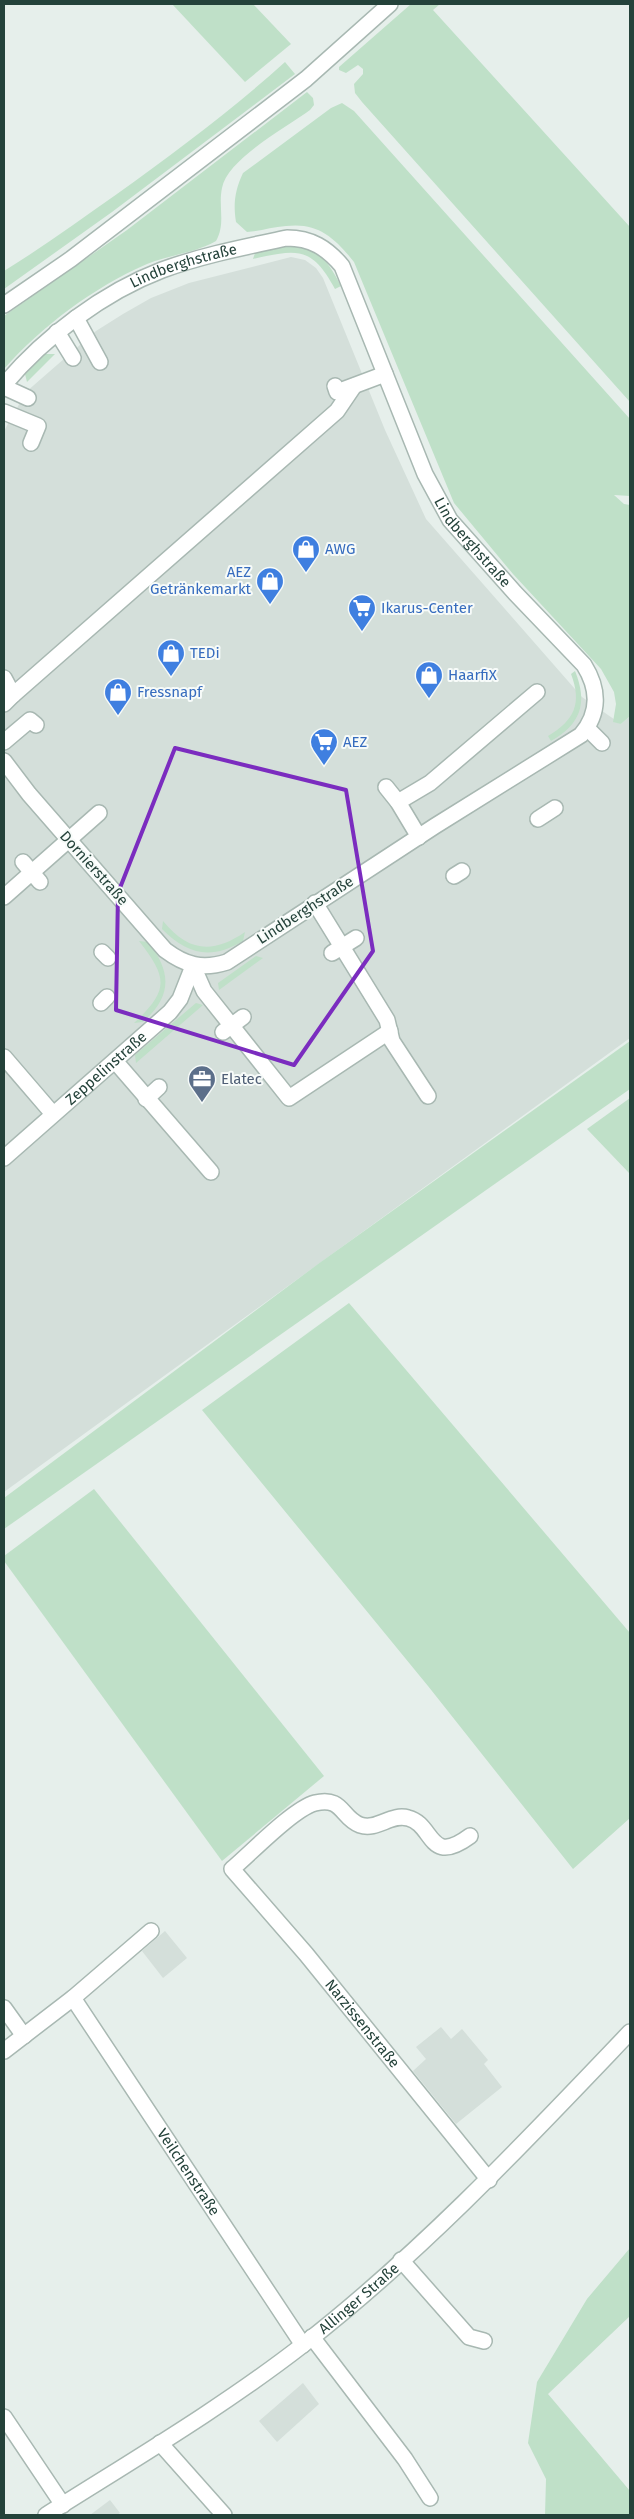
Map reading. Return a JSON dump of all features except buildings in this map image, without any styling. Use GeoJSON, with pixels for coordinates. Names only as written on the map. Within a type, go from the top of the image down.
{"type":"FeatureCollection","features":[{"type":"Feature","properties":{"kind":"street"},"geometry":{"type":"LineString","coordinates":[[4,305],[71,258],[306,79],[390,4]]}},
{"type":"Feature","properties":{"kind":"street","name":"Lindberghstraße"},"geometry":{"type":"LineString","coordinates":[[4,386],[39,347],[57,332],[129,285],[160,271],[236,249],[287,238],[303,238],[317,243],[333,255],[342,266],[425,474],[450,520],[515,593],[584,665],[591,676],[596,705],[587,728],[581,734],[315,903],[227,962],[204,967],[193,966]]}},
{"type":"Feature","properties":{"kind":"street"},"geometry":{"type":"LineString","coordinates":[[76,318],[100,362]]}},
{"type":"Feature","properties":{"kind":"street"},"geometry":{"type":"LineString","coordinates":[[57,332],[73,358]]}},
{"type":"Feature","properties":{"kind":"street"},"geometry":{"type":"LineString","coordinates":[[335,386],[337,392],[385,374]]}},
{"type":"Feature","properties":{"kind":"street"},"geometry":{"type":"LineString","coordinates":[[4,386],[28,398]]}},
{"type":"Feature","properties":{"kind":"street"},"geometry":{"type":"LineString","coordinates":[[8,699],[337,411],[354,386]]}},
{"type":"Feature","properties":{"kind":"street"},"geometry":{"type":"LineString","coordinates":[[4,412],[38,426],[31,443]]}},
{"type":"Feature","properties":{"kind":"street"},"geometry":{"type":"LineString","coordinates":[[4,678],[8,699]]}},
{"type":"Feature","properties":{"kind":"street"},"geometry":{"type":"LineString","coordinates":[[398,802],[430,783],[537,692]]}},
{"type":"Feature","properties":{"kind":"street"},"geometry":{"type":"LineString","coordinates":[[4,742],[30,720],[36,725]]}},
{"type":"Feature","properties":{"kind":"street"},"geometry":{"type":"LineString","coordinates":[[587,728],[602,743]]}},
{"type":"Feature","properties":{"kind":"street","name":"Dornierstraße"},"geometry":{"type":"LineString","coordinates":[[4,760],[68,840],[165,950],[178,960],[193,966]]}},
{"type":"Feature","properties":{"kind":"street"},"geometry":{"type":"LineString","coordinates":[[386,788],[398,802],[419,837]]}},
{"type":"Feature","properties":{"kind":"street"},"geometry":{"type":"LineString","coordinates":[[538,820],[555,808]]}},
{"type":"Feature","properties":{"kind":"street"},"geometry":{"type":"LineString","coordinates":[[4,896],[98,814]]}},
{"type":"Feature","properties":{"kind":"street"},"geometry":{"type":"LineString","coordinates":[[315,903],[337,950],[387,1020],[392,1041],[428,1096]]}},
{"type":"Feature","properties":{"kind":"street"},"geometry":{"type":"LineString","coordinates":[[337,950],[356,938]]}},
{"type":"Feature","properties":{"kind":"street"},"geometry":{"type":"LineString","coordinates":[[193,966],[204,992],[233,1025],[289,1098],[390,1030]]}},
{"type":"Feature","properties":{"kind":"street","name":"Zeppelinstraße"},"geometry":{"type":"LineString","coordinates":[[4,1158],[170,1012],[180,999],[193,966]]}},
{"type":"Feature","properties":{"kind":"street"},"geometry":{"type":"LineString","coordinates":[[4,1057],[53,1114]]}},
{"type":"Feature","properties":{"kind":"street"},"geometry":{"type":"LineString","coordinates":[[114,1061],[210,1172]]}},
{"type":"Feature","properties":{"kind":"street"},"geometry":{"type":"LineString","coordinates":[[146,1099],[159,1087]]}},
{"type":"Feature","properties":{"kind":"street","name":"Narzissenstraße"},"geometry":{"type":"LineString","coordinates":[[470,1836],[458,1845],[447,1847],[438,1845],[411,1818],[399,1817],[378,1825],[366,1826],[353,1821],[336,1804],[319,1802],[302,1808],[232,1869],[302,1950],[489,2180]]}},
{"type":"Feature","properties":{"kind":"street"},"geometry":{"type":"LineString","coordinates":[[4,2051],[74,1998],[151,1930]]}},
{"type":"Feature","properties":{"kind":"street","name":"Veilchenstraße"},"geometry":{"type":"LineString","coordinates":[[74,1998],[307,2341],[405,2459],[430,2498]]}},
{"type":"Feature","properties":{"kind":"street"},"geometry":{"type":"LineString","coordinates":[[4,2008],[24,2036]]}},
{"type":"Feature","properties":{"kind":"street","name":"Allinger Straße"},"geometry":{"type":"LineString","coordinates":[[46,2515],[160,2443],[307,2341],[401,2260],[489,2180],[630,2032]]}},
{"type":"Feature","properties":{"kind":"street"},"geometry":{"type":"LineString","coordinates":[[401,2260],[470,2336],[484,2341]]}},
{"type":"Feature","properties":{"kind":"street"},"geometry":{"type":"LineString","coordinates":[[4,2416],[63,2505]]}},
{"type":"Feature","properties":{"kind":"street"},"geometry":{"type":"LineString","coordinates":[[160,2443],[224,2515]]}},
{"type":"Feature","properties":{"kind":"highlighted area"},"geometry":{"type":"Polygon","coordinates":[[[175,748],[346,790],[373,951],[294,1065],[116,1010],[118,893],[175,748]]]}},
{"type":"Feature","properties":{"kind":"shaded area"},"geometry":{"type":"Polygon","coordinates":[[[291,257],[305,260],[316,268],[323,278],[385,430],[426,519],[582,697],[621,724],[630,716],[630,1038],[4,1492],[4,431],[26,392],[96,331],[123,314],[151,298],[189,283],[291,257]]]}},
{"type":"Feature","properties":{"kind":"shaded area"},"geometry":{"type":"Polygon","coordinates":[[[165,1931],[187,1958],[163,1978],[142,1951],[165,1931]]]}},
{"type":"Feature","properties":{"kind":"shaded area"},"geometry":{"type":"Polygon","coordinates":[[[441,2027],[451,2039],[462,2029],[488,2060],[484,2064],[502,2087],[456,2124],[413,2071],[426,2059],[416,2047],[441,2027]]]}},
{"type":"Feature","properties":{"kind":"shaded area"},"geometry":{"type":"Polygon","coordinates":[[[303,2383],[319,2404],[277,2442],[259,2421],[303,2383]]]}},
{"type":"Feature","properties":{"kind":"shaded area"},"geometry":{"type":"Polygon","coordinates":[[[110,2500],[120,2513],[117,2515],[90,2515],[110,2500]]]}},
{"type":"Feature","properties":{"kind":"green space"},"geometry":{"type":"Polygon","coordinates":[[[172,4],[253,4],[291,44],[245,82],[172,4]]]}},
{"type":"Feature","properties":{"kind":"green space"},"geometry":{"type":"Polygon","coordinates":[[[411,4],[440,4],[433,10],[630,227],[630,402],[362,102],[355,93],[354,84],[363,74],[363,69],[358,65],[346,73],[339,70],[339,67],[411,4]]]}},
{"type":"Feature","properties":{"kind":"green space"},"geometry":{"type":"Polygon","coordinates":[[[285,62],[295,74],[112,212],[4,289],[4,271],[117,194],[224,114],[285,62]]]}},
{"type":"Feature","properties":{"kind":"green space"},"geometry":{"type":"Polygon","coordinates":[[[307,92],[313,98],[314,105],[310,110],[259,144],[226,177],[221,195],[221,228],[216,241],[147,264],[127,273],[88,296],[52,323],[4,369],[4,316],[127,230],[307,92]]]}},
{"type":"Feature","properties":{"kind":"green space"},"geometry":{"type":"Polygon","coordinates":[[[342,103],[354,111],[630,419],[630,496],[614,495],[624,504],[630,505],[630,716],[621,724],[613,722],[616,704],[614,692],[601,669],[513,574],[454,503],[354,262],[333,239],[317,229],[297,225],[247,232],[236,222],[235,197],[243,173],[331,108],[342,103]]]}},
{"type":"Feature","properties":{"kind":"green space"},"geometry":{"type":"Polygon","coordinates":[[[286,246],[306,249],[320,256],[331,268],[341,286],[335,289],[319,265],[311,258],[302,254],[281,253],[253,259],[255,253],[286,246]]]}},
{"type":"Feature","properties":{"kind":"green space"},"geometry":{"type":"Polygon","coordinates":[[[45,354],[55,354],[27,382],[25,374],[45,354]]]}},
{"type":"Feature","properties":{"kind":"green space"},"geometry":{"type":"Polygon","coordinates":[[[575,671],[581,693],[579,712],[569,727],[551,741],[548,736],[565,724],[574,710],[576,694],[571,674],[575,671]]]}},
{"type":"Feature","properties":{"kind":"green space"},"geometry":{"type":"Polygon","coordinates":[[[163,921],[182,939],[191,944],[201,946],[222,944],[245,932],[243,941],[231,947],[221,951],[200,952],[181,945],[172,938],[162,929],[163,921]]]}},
{"type":"Feature","properties":{"kind":"green space"},"geometry":{"type":"Polygon","coordinates":[[[139,941],[148,942],[156,953],[165,974],[165,984],[164,993],[153,1012],[143,1022],[134,1023],[154,1001],[159,992],[160,984],[155,965],[139,941]]]}},
{"type":"Feature","properties":{"kind":"green space"},"geometry":{"type":"Polygon","coordinates":[[[256,956],[263,958],[219,990],[218,983],[256,956]]]}},
{"type":"Feature","properties":{"kind":"green space"},"geometry":{"type":"Polygon","coordinates":[[[196,1003],[203,1005],[136,1063],[135,1055],[196,1003]]]}},
{"type":"Feature","properties":{"kind":"green space"},"geometry":{"type":"Polygon","coordinates":[[[630,1041],[630,1089],[4,1529],[4,1498],[318,1264],[630,1041]]]}},
{"type":"Feature","properties":{"kind":"green space"},"geometry":{"type":"Polygon","coordinates":[[[630,1098],[630,1174],[587,1129],[630,1098]]]}},
{"type":"Feature","properties":{"kind":"green space"},"geometry":{"type":"Polygon","coordinates":[[[349,1303],[630,1633],[630,1818],[573,1869],[428,1686],[202,1410],[349,1303]]]}},
{"type":"Feature","properties":{"kind":"green space"},"geometry":{"type":"Polygon","coordinates":[[[94,1489],[324,1776],[222,1861],[4,1561],[4,1556],[94,1489]]]}},
{"type":"Feature","properties":{"kind":"green space"},"geometry":{"type":"Polygon","coordinates":[[[630,2248],[630,2316],[548,2394],[630,2491],[630,2515],[545,2515],[546,2479],[528,2443],[537,2382],[587,2299],[630,2248]]]}},
{"type":"Feature","properties":{"kind":"place","name":"AWG"},"geometry":{"type":"Point","coordinates":[306,573]}},
{"type":"Feature","properties":{"kind":"place","name":"AEZ Getränkemarkt"},"geometry":{"type":"Point","coordinates":[270,605]}},
{"type":"Feature","properties":{"kind":"place","name":"Ikarus-Center"},"geometry":{"type":"Point","coordinates":[362,632]}},
{"type":"Feature","properties":{"kind":"place","name":"TEDi"},"geometry":{"type":"Point","coordinates":[171,677]}},
{"type":"Feature","properties":{"kind":"place","name":"HaarfiX"},"geometry":{"type":"Point","coordinates":[429,699]}},
{"type":"Feature","properties":{"kind":"place","name":"Fressnapf"},"geometry":{"type":"Point","coordinates":[118,716]}},
{"type":"Feature","properties":{"kind":"place","name":"AEZ"},"geometry":{"type":"Point","coordinates":[324,766]}},
{"type":"Feature","properties":{"kind":"place","name":"Elatec"},"geometry":{"type":"Point","coordinates":[202,1103]}}]}
